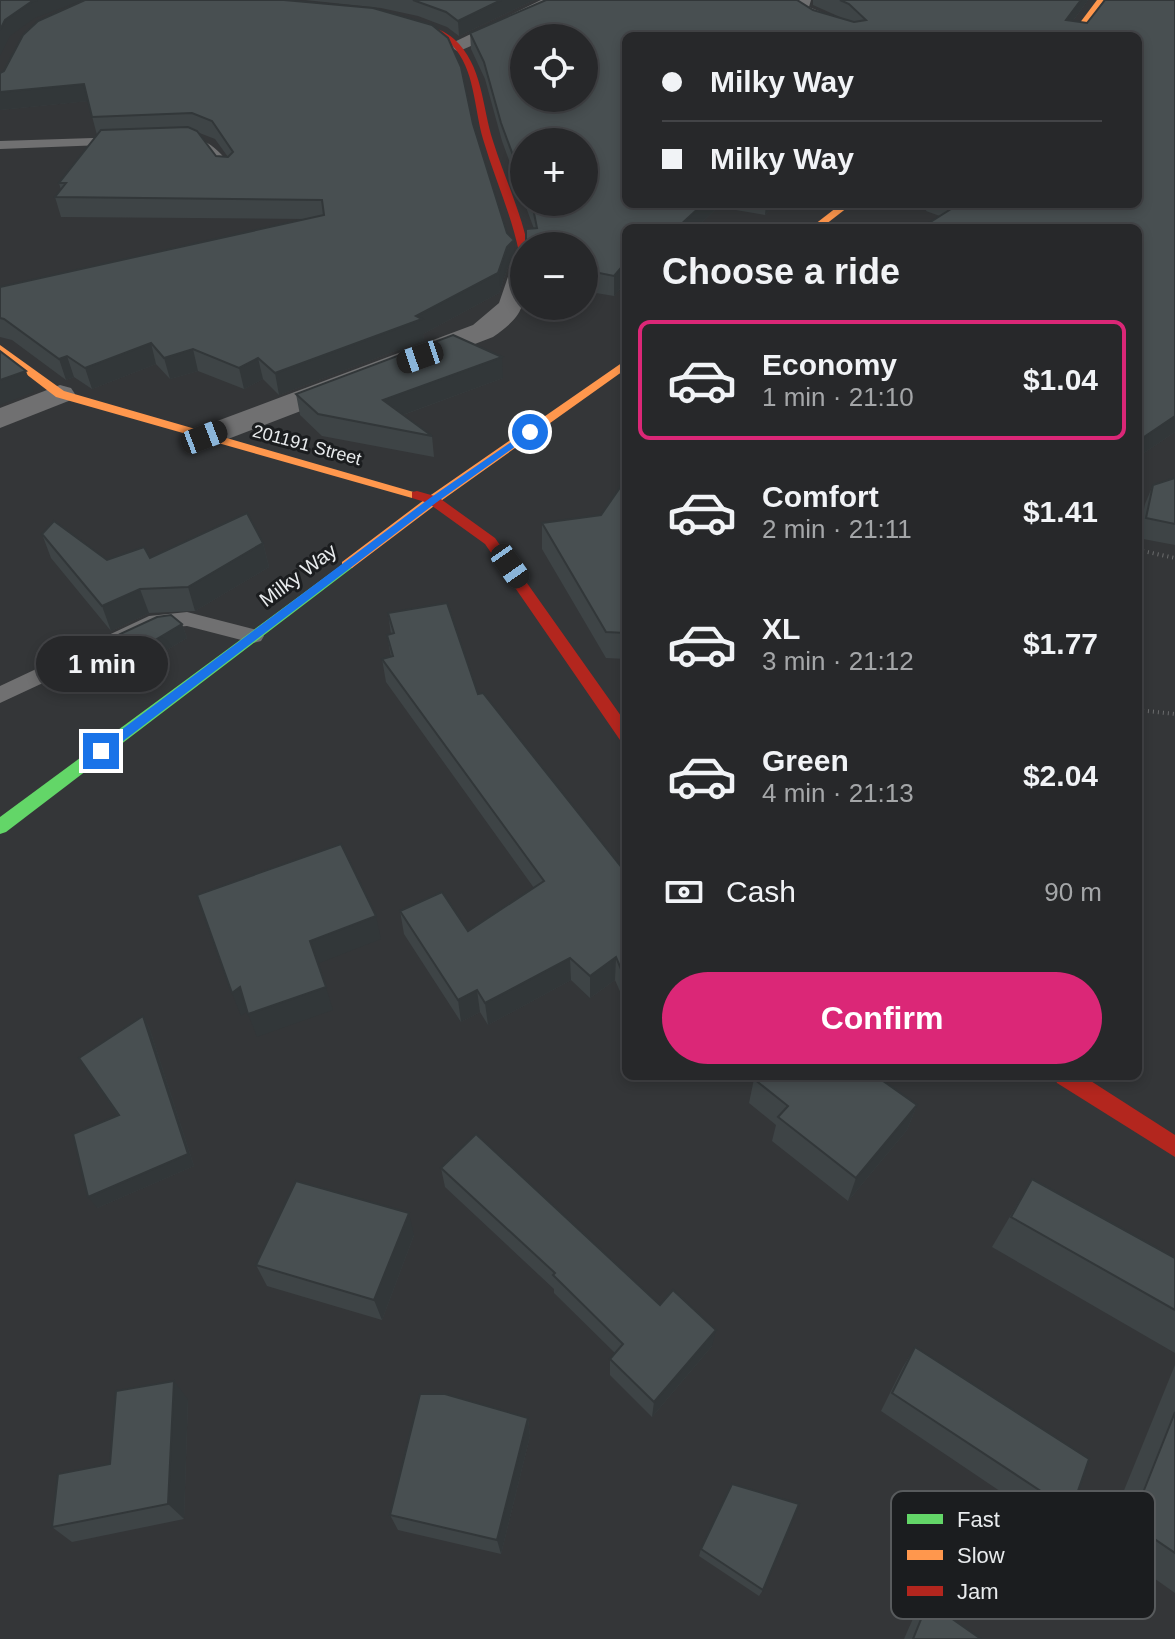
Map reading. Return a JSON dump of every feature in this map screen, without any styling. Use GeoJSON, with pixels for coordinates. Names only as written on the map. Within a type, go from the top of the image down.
{"type":"FeatureCollection","features":[{"type":"Feature","properties":{"kind":"street"},"geometry":{"type":"LineString","coordinates":[[457,45],[536,11],[553,0]]}},
{"type":"Feature","properties":{"kind":"street"},"geometry":{"type":"LineString","coordinates":[[1077,32],[1101,0]]}},
{"type":"Feature","properties":{"kind":"street"},"geometry":{"type":"LineString","coordinates":[[798,1],[802,12],[849,32]]}},
{"type":"Feature","properties":{"kind":"street"},"geometry":{"type":"LineString","coordinates":[[379,17],[439,32],[457,45],[466,61],[488,141],[522,232]]}},
{"type":"Feature","properties":{"kind":"street"},"geometry":{"type":"LineString","coordinates":[[820,224],[842,208]]}},
{"type":"Feature","properties":{"kind":"street"},"geometry":{"type":"LineString","coordinates":[[204,437],[483,331],[510,311]]}},
{"type":"Feature","properties":{"kind":"street","name":"201191 Street"},"geometry":{"type":"LineString","coordinates":[[0,348],[60,394],[433,500]]}},
{"type":"Feature","properties":{"kind":"street","name":"Milky Way"},"geometry":{"type":"LineString","coordinates":[[0,827],[433,500],[622,367]]}},
{"type":"Feature","properties":{"kind":"street"},"geometry":{"type":"LineString","coordinates":[[0,419],[60,394]]}},
{"type":"Feature","properties":{"kind":"street"},"geometry":{"type":"LineString","coordinates":[[433,500],[490,541],[622,730]]}},
{"type":"Feature","properties":{"kind":"street"},"geometry":{"type":"LineString","coordinates":[[1071,1080],[1175,1147]]}},
{"type":"Feature","properties":{"kind":"lane"},"geometry":{"type":"LineString","coordinates":[[158,138],[195,138],[208,144],[227,170]]}},
{"type":"Feature","properties":{"kind":"lane"},"geometry":{"type":"LineString","coordinates":[[0,145],[136,140]]}},
{"type":"Feature","properties":{"kind":"lane"},"geometry":{"type":"LineString","coordinates":[[0,695],[157,621],[187,619],[253,636]]}},
{"type":"Feature","properties":{"kind":"path"},"geometry":{"type":"LineString","coordinates":[[1142,551],[1175,558]]}},
{"type":"Feature","properties":{"kind":"path"},"geometry":{"type":"LineString","coordinates":[[1142,710],[1175,714]]}},
{"type":"Feature","properties":{"kind":"building"},"geometry":{"type":"Polygon","coordinates":[[[0,0],[37,0],[5,20],[0,30],[0,0]]]}},
{"type":"Feature","properties":{"kind":"building"},"geometry":{"type":"Polygon","coordinates":[[[85,0],[284,0],[373,8],[432,25],[448,38],[461,67],[473,124],[510,236],[510,244],[498,273],[416,316],[422,319],[275,373],[258,358],[239,368],[193,349],[164,358],[151,343],[85,368],[67,356],[59,359],[0,318],[0,287],[324,215],[322,200],[55,197],[66,183],[59,183],[101,130],[188,127],[197,131],[216,156],[228,157],[233,152],[212,121],[192,113],[92,117],[84,84],[0,92],[0,73],[23,35],[38,21],[85,0]]]}},
{"type":"Feature","properties":{"kind":"building"},"geometry":{"type":"Polygon","coordinates":[[[413,0],[501,0],[458,21],[446,12],[413,0]]]}},
{"type":"Feature","properties":{"kind":"building"},"geometry":{"type":"Polygon","coordinates":[[[546,0],[797,0],[813,10],[854,22],[866,20],[840,0],[1081,0],[1066,20],[1087,23],[1105,0],[1175,0],[1175,416],[1142,438],[1142,224],[927,224],[953,208],[1142,208],[1142,32],[622,32],[622,208],[699,208],[681,224],[622,224],[622,267],[614,276],[598,273],[598,232],[526,232],[526,229],[537,228],[535,216],[598,216],[598,128],[510,128],[510,147],[484,62],[470,33],[546,0]]]}},
{"type":"Feature","properties":{"kind":"building"},"geometry":{"type":"Polygon","coordinates":[[[453,335],[502,357],[383,400],[432,436],[318,414],[296,394],[453,335]]]}},
{"type":"Feature","properties":{"kind":"building"},"geometry":{"type":"Polygon","coordinates":[[[0,351],[26,371],[0,380],[0,351]]]}},
{"type":"Feature","properties":{"kind":"building"},"geometry":{"type":"Polygon","coordinates":[[[1175,478],[1175,524],[1146,518],[1153,485],[1175,478]]]}},
{"type":"Feature","properties":{"kind":"building"},"geometry":{"type":"Polygon","coordinates":[[[622,485],[622,633],[606,632],[542,523],[601,515],[622,485]]]}},
{"type":"Feature","properties":{"kind":"building"},"geometry":{"type":"Polygon","coordinates":[[[247,513],[263,543],[188,587],[140,589],[102,606],[42,534],[54,521],[107,560],[144,547],[150,558],[247,513]]]}},
{"type":"Feature","properties":{"kind":"building"},"geometry":{"type":"Polygon","coordinates":[[[447,603],[478,694],[483,693],[622,868],[622,971],[616,957],[590,976],[570,958],[485,1003],[477,990],[458,1000],[400,911],[442,892],[468,931],[544,881],[382,659],[393,656],[387,635],[394,633],[388,613],[447,603]]]}},
{"type":"Feature","properties":{"kind":"building"},"geometry":{"type":"Polygon","coordinates":[[[171,615],[182,624],[135,652],[120,634],[157,617],[171,615]]]}},
{"type":"Feature","properties":{"kind":"building"},"geometry":{"type":"Polygon","coordinates":[[[341,844],[376,916],[310,941],[326,987],[248,1014],[240,987],[232,993],[197,895],[341,844]]]}},
{"type":"Feature","properties":{"kind":"building"},"geometry":{"type":"Polygon","coordinates":[[[143,1016],[188,1154],[88,1197],[73,1134],[119,1115],[79,1058],[143,1016]]]}},
{"type":"Feature","properties":{"kind":"building"},"geometry":{"type":"Polygon","coordinates":[[[755,1080],[882,1080],[917,1105],[856,1178],[778,1117],[788,1106],[755,1080]]]}},
{"type":"Feature","properties":{"kind":"building"},"geometry":{"type":"Polygon","coordinates":[[[476,1134],[660,1305],[673,1290],[716,1330],[654,1402],[610,1359],[623,1344],[553,1275],[555,1273],[441,1168],[476,1134]]]}},
{"type":"Feature","properties":{"kind":"building"},"geometry":{"type":"Polygon","coordinates":[[[1032,1179],[1175,1258],[1175,1310],[1011,1217],[1032,1179]]]}},
{"type":"Feature","properties":{"kind":"building"},"geometry":{"type":"Polygon","coordinates":[[[296,1181],[409,1213],[374,1300],[256,1265],[296,1181]]]}},
{"type":"Feature","properties":{"kind":"building"},"geometry":{"type":"Polygon","coordinates":[[[915,1347],[1089,1459],[1078,1491],[1041,1491],[892,1393],[915,1347]]]}},
{"type":"Feature","properties":{"kind":"building"},"geometry":{"type":"Polygon","coordinates":[[[174,1381],[168,1504],[52,1527],[58,1474],[110,1464],[116,1391],[174,1381]]]}},
{"type":"Feature","properties":{"kind":"building"},"geometry":{"type":"Polygon","coordinates":[[[420,1394],[445,1394],[528,1418],[497,1540],[390,1515],[420,1394]]]}},
{"type":"Feature","properties":{"kind":"building"},"geometry":{"type":"Polygon","coordinates":[[[1175,1412],[1175,1553],[1155,1539],[1155,1491],[1144,1491],[1175,1412]]]}},
{"type":"Feature","properties":{"kind":"building"},"geometry":{"type":"Polygon","coordinates":[[[732,1484],[799,1504],[763,1590],[701,1549],[732,1484]]]}},
{"type":"Feature","properties":{"kind":"building"},"geometry":{"type":"Polygon","coordinates":[[[921,1619],[952,1619],[981,1639],[913,1639],[921,1619]]]}},
{"type":"Feature","properties":{"kind":"traffic: fast"},"geometry":{"type":"LineString","coordinates":[[0,827],[347,565]]}},
{"type":"Feature","properties":{"kind":"traffic: slow"},"geometry":{"type":"LineString","coordinates":[[1077,32],[1101,0]]}},
{"type":"Feature","properties":{"kind":"traffic: slow"},"geometry":{"type":"LineString","coordinates":[[820,224],[842,208]]}},
{"type":"Feature","properties":{"kind":"traffic: slow"},"geometry":{"type":"LineString","coordinates":[[0,348],[60,394],[417,495]]}},
{"type":"Feature","properties":{"kind":"traffic: slow"},"geometry":{"type":"LineString","coordinates":[[347,565],[433,500],[622,367]]}},
{"type":"Feature","properties":{"kind":"traffic: jam"},"geometry":{"type":"LineString","coordinates":[[391,20],[440,33],[462,53],[473,76],[488,141],[519,232]]}},
{"type":"Feature","properties":{"kind":"traffic: jam"},"geometry":{"type":"LineString","coordinates":[[417,495],[433,500],[490,541],[622,730]]}},
{"type":"Feature","properties":{"kind":"traffic: jam"},"geometry":{"type":"LineString","coordinates":[[1071,1080],[1175,1147]]}},
{"type":"Feature","properties":{"kind":"route"},"geometry":{"type":"LineString","coordinates":[[101,751],[433,500],[530,432]]}}]}
